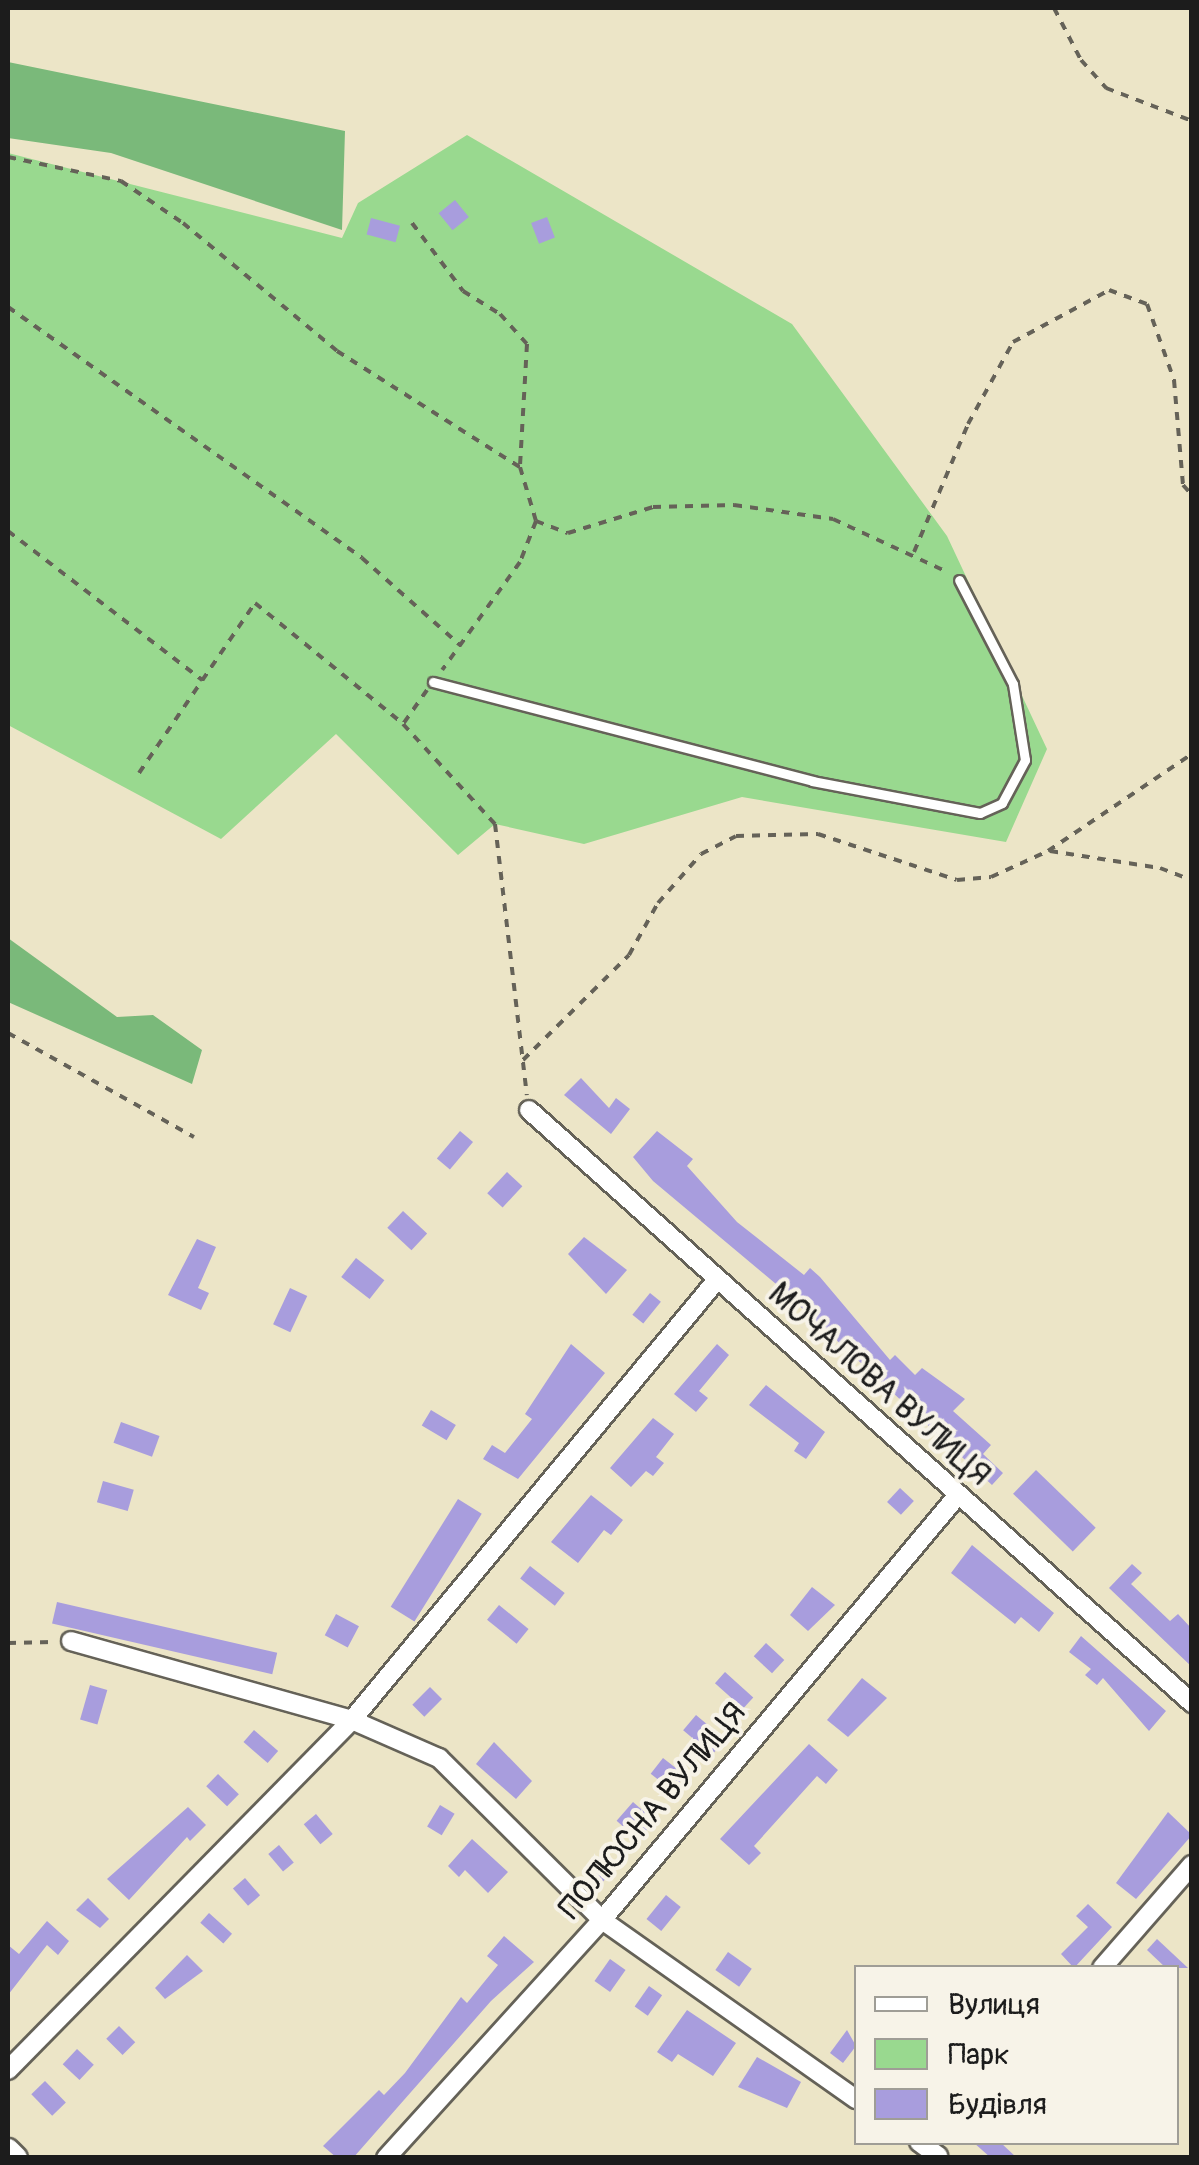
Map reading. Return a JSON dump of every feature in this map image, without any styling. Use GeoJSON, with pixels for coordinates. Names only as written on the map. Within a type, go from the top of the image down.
{"type":"FeatureCollection","features":[{"type":"Feature","properties":{"kind":"street","name":"МОЧАЛОВА ВУЛИЦЯ"},"geometry":{"type":"LineString","coordinates":[[528,1110],[1192,1703]]}},
{"type":"Feature","properties":{"kind":"street"},"geometry":{"type":"LineString","coordinates":[[8,2070],[352,1720],[716,1281]]}},
{"type":"Feature","properties":{"kind":"street","name":"ПОЛЮСНА ВУЛИЦЯ"},"geometry":{"type":"LineString","coordinates":[[386,2158],[602,1920],[958,1494]]}},
{"type":"Feature","properties":{"kind":"street"},"geometry":{"type":"LineString","coordinates":[[70,1641],[352,1720],[439,1758],[602,1920],[854,2099]]}},
{"type":"Feature","properties":{"kind":"street"},"geometry":{"type":"LineString","coordinates":[[1105,1965],[1192,1865]]}},
{"type":"Feature","properties":{"kind":"street"},"geometry":{"type":"LineString","coordinates":[[8,2150],[16,2158]]}},
{"type":"Feature","properties":{"kind":"lane"},"geometry":{"type":"LineString","coordinates":[[433,682],[812,781],[980,813],[1002,803],[1025,760],[1013,684],[959,580]]}},
{"type":"Feature","properties":{"kind":"path"},"geometry":{"type":"LineString","coordinates":[[1054,8],[1081,60],[1106,88],[1192,121]]}},
{"type":"Feature","properties":{"kind":"path"},"geometry":{"type":"LineString","coordinates":[[8,157],[120,181],[183,222],[336,351],[520,467]]}},
{"type":"Feature","properties":{"kind":"path"},"geometry":{"type":"LineString","coordinates":[[403,724],[520,562],[536,521],[520,467],[527,344],[500,314],[463,291],[412,224]]}},
{"type":"Feature","properties":{"kind":"path"},"geometry":{"type":"LineString","coordinates":[[914,552],[968,424],[1013,342],[1109,290],[1147,304],[1174,380],[1182,485],[1192,495]]}},
{"type":"Feature","properties":{"kind":"path"},"geometry":{"type":"LineString","coordinates":[[8,308],[362,558],[460,645]]}},
{"type":"Feature","properties":{"kind":"path"},"geometry":{"type":"LineString","coordinates":[[536,521],[568,533],[653,507],[734,505],[833,520],[914,552],[959,580]]}},
{"type":"Feature","properties":{"kind":"path"},"geometry":{"type":"LineString","coordinates":[[8,531],[202,680]]}},
{"type":"Feature","properties":{"kind":"path"},"geometry":{"type":"LineString","coordinates":[[139,773],[256,603],[403,724],[495,824],[528,1110]]}},
{"type":"Feature","properties":{"kind":"path"},"geometry":{"type":"LineString","coordinates":[[524,1060],[629,956],[658,904],[701,854],[736,836],[818,834],[957,880],[991,877],[1048,850],[1192,754]]}},
{"type":"Feature","properties":{"kind":"path"},"geometry":{"type":"LineString","coordinates":[[1048,850],[1160,868],[1192,880]]}},
{"type":"Feature","properties":{"kind":"path"},"geometry":{"type":"LineString","coordinates":[[8,1033],[194,1137]]}},
{"type":"Feature","properties":{"kind":"path"},"geometry":{"type":"LineString","coordinates":[[8,1643],[70,1641]]}},
{"type":"Feature","properties":{"kind":"green space"},"geometry":{"type":"Polygon","coordinates":[[[8,62],[345,131],[342,230],[111,153],[8,138],[8,62]]]}},
{"type":"Feature","properties":{"kind":"green space"},"geometry":{"type":"Polygon","coordinates":[[[467,135],[792,324],[947,536],[1047,749],[1006,842],[742,797],[584,844],[495,824],[458,855],[336,734],[221,839],[8,725],[8,153],[342,238],[358,203],[467,135]]]}},
{"type":"Feature","properties":{"kind":"green space"},"geometry":{"type":"Polygon","coordinates":[[[8,938],[117,1017],[153,1015],[202,1050],[192,1084],[8,1002],[8,938]]]}},
{"type":"Feature","properties":{"kind":"building"},"geometry":{"type":"Polygon","coordinates":[[[455,200],[469,217],[453,230],[439,213],[455,200]]]}},
{"type":"Feature","properties":{"kind":"building"},"geometry":{"type":"Polygon","coordinates":[[[547,217],[555,238],[539,244],[531,223],[547,217]]]}},
{"type":"Feature","properties":{"kind":"building"},"geometry":{"type":"Polygon","coordinates":[[[371,218],[400,226],[396,242],[367,234],[371,218]]]}},
{"type":"Feature","properties":{"kind":"building"},"geometry":{"type":"Polygon","coordinates":[[[581,1078],[609,1108],[616,1098],[630,1109],[611,1134],[564,1095],[581,1078]]]}},
{"type":"Feature","properties":{"kind":"building"},"geometry":{"type":"Polygon","coordinates":[[[460,1131],[473,1142],[450,1170],[437,1159],[460,1131]]]}},
{"type":"Feature","properties":{"kind":"building"},"geometry":{"type":"Polygon","coordinates":[[[657,1131],[693,1159],[687,1166],[737,1222],[804,1275],[810,1268],[820,1277],[890,1360],[895,1355],[915,1375],[922,1368],[965,1399],[953,1411],[991,1445],[983,1454],[1003,1473],[992,1485],[776,1284],[653,1181],[633,1157],[657,1131]]]}},
{"type":"Feature","properties":{"kind":"building"},"geometry":{"type":"Polygon","coordinates":[[[507,1172],[522,1186],[503,1208],[487,1193],[507,1172]]]}},
{"type":"Feature","properties":{"kind":"building"},"geometry":{"type":"Polygon","coordinates":[[[403,1211],[427,1234],[411,1250],[387,1228],[403,1211]]]}},
{"type":"Feature","properties":{"kind":"building"},"geometry":{"type":"Polygon","coordinates":[[[584,1237],[627,1270],[606,1294],[568,1254],[584,1237]]]}},
{"type":"Feature","properties":{"kind":"building"},"geometry":{"type":"Polygon","coordinates":[[[197,1239],[216,1247],[198,1288],[209,1293],[201,1310],[168,1295],[197,1239]]]}},
{"type":"Feature","properties":{"kind":"building"},"geometry":{"type":"Polygon","coordinates":[[[356,1258],[384,1280],[370,1299],[341,1277],[356,1258]]]}},
{"type":"Feature","properties":{"kind":"building"},"geometry":{"type":"Polygon","coordinates":[[[290,1288],[307,1296],[290,1332],[273,1324],[290,1288]]]}},
{"type":"Feature","properties":{"kind":"building"},"geometry":{"type":"Polygon","coordinates":[[[650,1293],[661,1302],[643,1324],[632,1315],[650,1293]]]}},
{"type":"Feature","properties":{"kind":"building"},"geometry":{"type":"Polygon","coordinates":[[[571,1344],[605,1373],[518,1479],[483,1459],[492,1445],[505,1453],[532,1419],[525,1414],[571,1344]]]}},
{"type":"Feature","properties":{"kind":"building"},"geometry":{"type":"Polygon","coordinates":[[[717,1344],[729,1355],[699,1391],[708,1398],[696,1412],[674,1394],[717,1344]]]}},
{"type":"Feature","properties":{"kind":"building"},"geometry":{"type":"Polygon","coordinates":[[[766,1385],[825,1432],[806,1459],[794,1451],[799,1443],[749,1405],[766,1385]]]}},
{"type":"Feature","properties":{"kind":"building"},"geometry":{"type":"Polygon","coordinates":[[[431,1410],[456,1425],[447,1440],[422,1425],[431,1410]]]}},
{"type":"Feature","properties":{"kind":"building"},"geometry":{"type":"Polygon","coordinates":[[[653,1418],[674,1434],[656,1457],[664,1463],[653,1476],[646,1471],[631,1487],[610,1468],[653,1418]]]}},
{"type":"Feature","properties":{"kind":"building"},"geometry":{"type":"Polygon","coordinates":[[[121,1422],[160,1436],[152,1457],[113,1443],[121,1422]]]}},
{"type":"Feature","properties":{"kind":"building"},"geometry":{"type":"Polygon","coordinates":[[[1036,1470],[1096,1528],[1073,1551],[1013,1494],[1036,1470]]]}},
{"type":"Feature","properties":{"kind":"building"},"geometry":{"type":"Polygon","coordinates":[[[103,1481],[134,1490],[128,1511],[97,1502],[103,1481]]]}},
{"type":"Feature","properties":{"kind":"building"},"geometry":{"type":"Polygon","coordinates":[[[900,1488],[914,1501],[901,1515],[887,1502],[900,1488]]]}},
{"type":"Feature","properties":{"kind":"building"},"geometry":{"type":"Polygon","coordinates":[[[591,1495],[623,1520],[611,1535],[604,1530],[578,1563],[551,1542],[591,1495]]]}},
{"type":"Feature","properties":{"kind":"building"},"geometry":{"type":"Polygon","coordinates":[[[458,1499],[482,1514],[414,1622],[391,1607],[458,1499]]]}},
{"type":"Feature","properties":{"kind":"building"},"geometry":{"type":"Polygon","coordinates":[[[972,1545],[1054,1613],[1039,1632],[1021,1617],[1015,1624],[951,1573],[972,1545]]]}},
{"type":"Feature","properties":{"kind":"building"},"geometry":{"type":"Polygon","coordinates":[[[1132,1564],[1142,1573],[1131,1584],[1170,1621],[1178,1614],[1192,1629],[1192,1667],[1109,1588],[1132,1564]]]}},
{"type":"Feature","properties":{"kind":"building"},"geometry":{"type":"Polygon","coordinates":[[[530,1566],[565,1593],[555,1606],[520,1579],[530,1566]]]}},
{"type":"Feature","properties":{"kind":"building"},"geometry":{"type":"Polygon","coordinates":[[[812,1587],[835,1605],[808,1631],[790,1615],[812,1587]]]}},
{"type":"Feature","properties":{"kind":"building"},"geometry":{"type":"Polygon","coordinates":[[[57,1602],[277,1653],[272,1674],[52,1623],[57,1602]]]}},
{"type":"Feature","properties":{"kind":"building"},"geometry":{"type":"Polygon","coordinates":[[[499,1605],[529,1629],[517,1644],[487,1620],[499,1605]]]}},
{"type":"Feature","properties":{"kind":"building"},"geometry":{"type":"Polygon","coordinates":[[[336,1614],[359,1626],[348,1647],[325,1635],[336,1614]]]}},
{"type":"Feature","properties":{"kind":"building"},"geometry":{"type":"Polygon","coordinates":[[[1081,1636],[1166,1711],[1149,1731],[1103,1678],[1097,1685],[1085,1675],[1091,1669],[1069,1652],[1081,1636]]]}},
{"type":"Feature","properties":{"kind":"building"},"geometry":{"type":"Polygon","coordinates":[[[766,1643],[784,1660],[772,1673],[754,1656],[766,1643]]]}},
{"type":"Feature","properties":{"kind":"building"},"geometry":{"type":"Polygon","coordinates":[[[725,1672],[753,1697],[743,1709],[715,1683],[725,1672]]]}},
{"type":"Feature","properties":{"kind":"building"},"geometry":{"type":"Polygon","coordinates":[[[862,1678],[887,1698],[848,1737],[827,1720],[862,1678]]]}},
{"type":"Feature","properties":{"kind":"building"},"geometry":{"type":"Polygon","coordinates":[[[90,1685],[107,1690],[97,1725],[80,1720],[90,1685]]]}},
{"type":"Feature","properties":{"kind":"building"},"geometry":{"type":"Polygon","coordinates":[[[430,1687],[442,1699],[424,1717],[412,1705],[430,1687]]]}},
{"type":"Feature","properties":{"kind":"building"},"geometry":{"type":"Polygon","coordinates":[[[696,1715],[725,1739],[712,1755],[683,1730],[696,1715]]]}},
{"type":"Feature","properties":{"kind":"building"},"geometry":{"type":"Polygon","coordinates":[[[254,1730],[278,1751],[268,1763],[244,1742],[254,1730]]]}},
{"type":"Feature","properties":{"kind":"building"},"geometry":{"type":"Polygon","coordinates":[[[494,1742],[532,1781],[516,1799],[476,1764],[494,1742]]]}},
{"type":"Feature","properties":{"kind":"building"},"geometry":{"type":"Polygon","coordinates":[[[809,1744],[838,1770],[826,1784],[817,1776],[754,1846],[761,1853],[749,1865],[720,1839],[809,1744]]]}},
{"type":"Feature","properties":{"kind":"building"},"geometry":{"type":"Polygon","coordinates":[[[663,1758],[685,1775],[673,1791],[651,1774],[663,1758]]]}},
{"type":"Feature","properties":{"kind":"building"},"geometry":{"type":"Polygon","coordinates":[[[218,1774],[239,1794],[227,1806],[206,1786],[218,1774]]]}},
{"type":"Feature","properties":{"kind":"building"},"geometry":{"type":"Polygon","coordinates":[[[633,1802],[655,1821],[638,1840],[617,1821],[633,1802]]]}},
{"type":"Feature","properties":{"kind":"building"},"geometry":{"type":"Polygon","coordinates":[[[440,1805],[455,1814],[442,1835],[427,1826],[440,1805]]]}},
{"type":"Feature","properties":{"kind":"building"},"geometry":{"type":"Polygon","coordinates":[[[188,1807],[206,1825],[190,1841],[187,1837],[129,1900],[107,1879],[188,1807]]]}},
{"type":"Feature","properties":{"kind":"building"},"geometry":{"type":"Polygon","coordinates":[[[1168,1812],[1192,1835],[1136,1899],[1116,1883],[1168,1812]]]}},
{"type":"Feature","properties":{"kind":"building"},"geometry":{"type":"Polygon","coordinates":[[[316,1814],[333,1834],[320,1844],[304,1824],[316,1814]]]}},
{"type":"Feature","properties":{"kind":"building"},"geometry":{"type":"Polygon","coordinates":[[[472,1839],[508,1872],[488,1893],[465,1870],[459,1877],[448,1866],[472,1839]]]}},
{"type":"Feature","properties":{"kind":"building"},"geometry":{"type":"Polygon","coordinates":[[[279,1845],[294,1863],[283,1872],[268,1854],[279,1845]]]}},
{"type":"Feature","properties":{"kind":"building"},"geometry":{"type":"Polygon","coordinates":[[[604,1857],[616,1868],[599,1885],[588,1875],[604,1857]]]}},
{"type":"Feature","properties":{"kind":"building"},"geometry":{"type":"Polygon","coordinates":[[[245,1878],[260,1895],[248,1906],[233,1888],[245,1878]]]}},
{"type":"Feature","properties":{"kind":"building"},"geometry":{"type":"Polygon","coordinates":[[[666,1895],[681,1907],[661,1931],[646,1919],[666,1895]]]}},
{"type":"Feature","properties":{"kind":"building"},"geometry":{"type":"Polygon","coordinates":[[[88,1898],[109,1919],[100,1928],[76,1910],[88,1898]]]}},
{"type":"Feature","properties":{"kind":"building"},"geometry":{"type":"Polygon","coordinates":[[[1088,1904],[1112,1927],[1077,1965],[1071,1965],[1061,1954],[1088,1927],[1076,1916],[1088,1904]]]}},
{"type":"Feature","properties":{"kind":"building"},"geometry":{"type":"Polygon","coordinates":[[[209,1913],[232,1934],[223,1943],[200,1923],[209,1913]]]}},
{"type":"Feature","properties":{"kind":"building"},"geometry":{"type":"Polygon","coordinates":[[[47,1921],[69,1941],[58,1955],[47,1945],[8,1995],[8,1945],[19,1954],[47,1921]]]}},
{"type":"Feature","properties":{"kind":"building"},"geometry":{"type":"Polygon","coordinates":[[[504,1936],[534,1962],[491,2001],[353,2158],[337,2158],[323,2146],[379,2090],[384,2095],[405,2073],[461,1997],[467,2003],[498,1965],[487,1956],[504,1936]]]}},
{"type":"Feature","properties":{"kind":"building"},"geometry":{"type":"Polygon","coordinates":[[[1157,1939],[1188,1968],[1163,1965],[1147,1950],[1157,1939]]]}},
{"type":"Feature","properties":{"kind":"building"},"geometry":{"type":"Polygon","coordinates":[[[728,1952],[752,1969],[739,1987],[715,1970],[728,1952]]]}},
{"type":"Feature","properties":{"kind":"building"},"geometry":{"type":"Polygon","coordinates":[[[187,1955],[203,1971],[165,1999],[155,1988],[187,1955]]]}},
{"type":"Feature","properties":{"kind":"building"},"geometry":{"type":"Polygon","coordinates":[[[610,1959],[626,1970],[610,1992],[595,1981],[610,1959]]]}},
{"type":"Feature","properties":{"kind":"building"},"geometry":{"type":"Polygon","coordinates":[[[649,1986],[662,1995],[648,2016],[635,2006],[649,1986]]]}},
{"type":"Feature","properties":{"kind":"building"},"geometry":{"type":"Polygon","coordinates":[[[687,2010],[736,2043],[713,2076],[678,2054],[672,2062],[657,2052],[687,2010]]]}},
{"type":"Feature","properties":{"kind":"building"},"geometry":{"type":"Polygon","coordinates":[[[119,2026],[135,2042],[123,2055],[106,2039],[119,2026]]]}},
{"type":"Feature","properties":{"kind":"building"},"geometry":{"type":"Polygon","coordinates":[[[847,2030],[854,2049],[843,2063],[830,2053],[847,2030]]]}},
{"type":"Feature","properties":{"kind":"building"},"geometry":{"type":"Polygon","coordinates":[[[77,2049],[94,2065],[79,2080],[63,2064],[77,2049]]]}},
{"type":"Feature","properties":{"kind":"building"},"geometry":{"type":"Polygon","coordinates":[[[757,2057],[801,2082],[787,2108],[738,2087],[757,2057]]]}},
{"type":"Feature","properties":{"kind":"building"},"geometry":{"type":"Polygon","coordinates":[[[45,2081],[66,2103],[52,2116],[31,2094],[45,2081]]]}},
{"type":"Feature","properties":{"kind":"building"},"geometry":{"type":"Polygon","coordinates":[[[976,2145],[1003,2145],[1017,2158],[991,2158],[976,2145]]]}}]}
